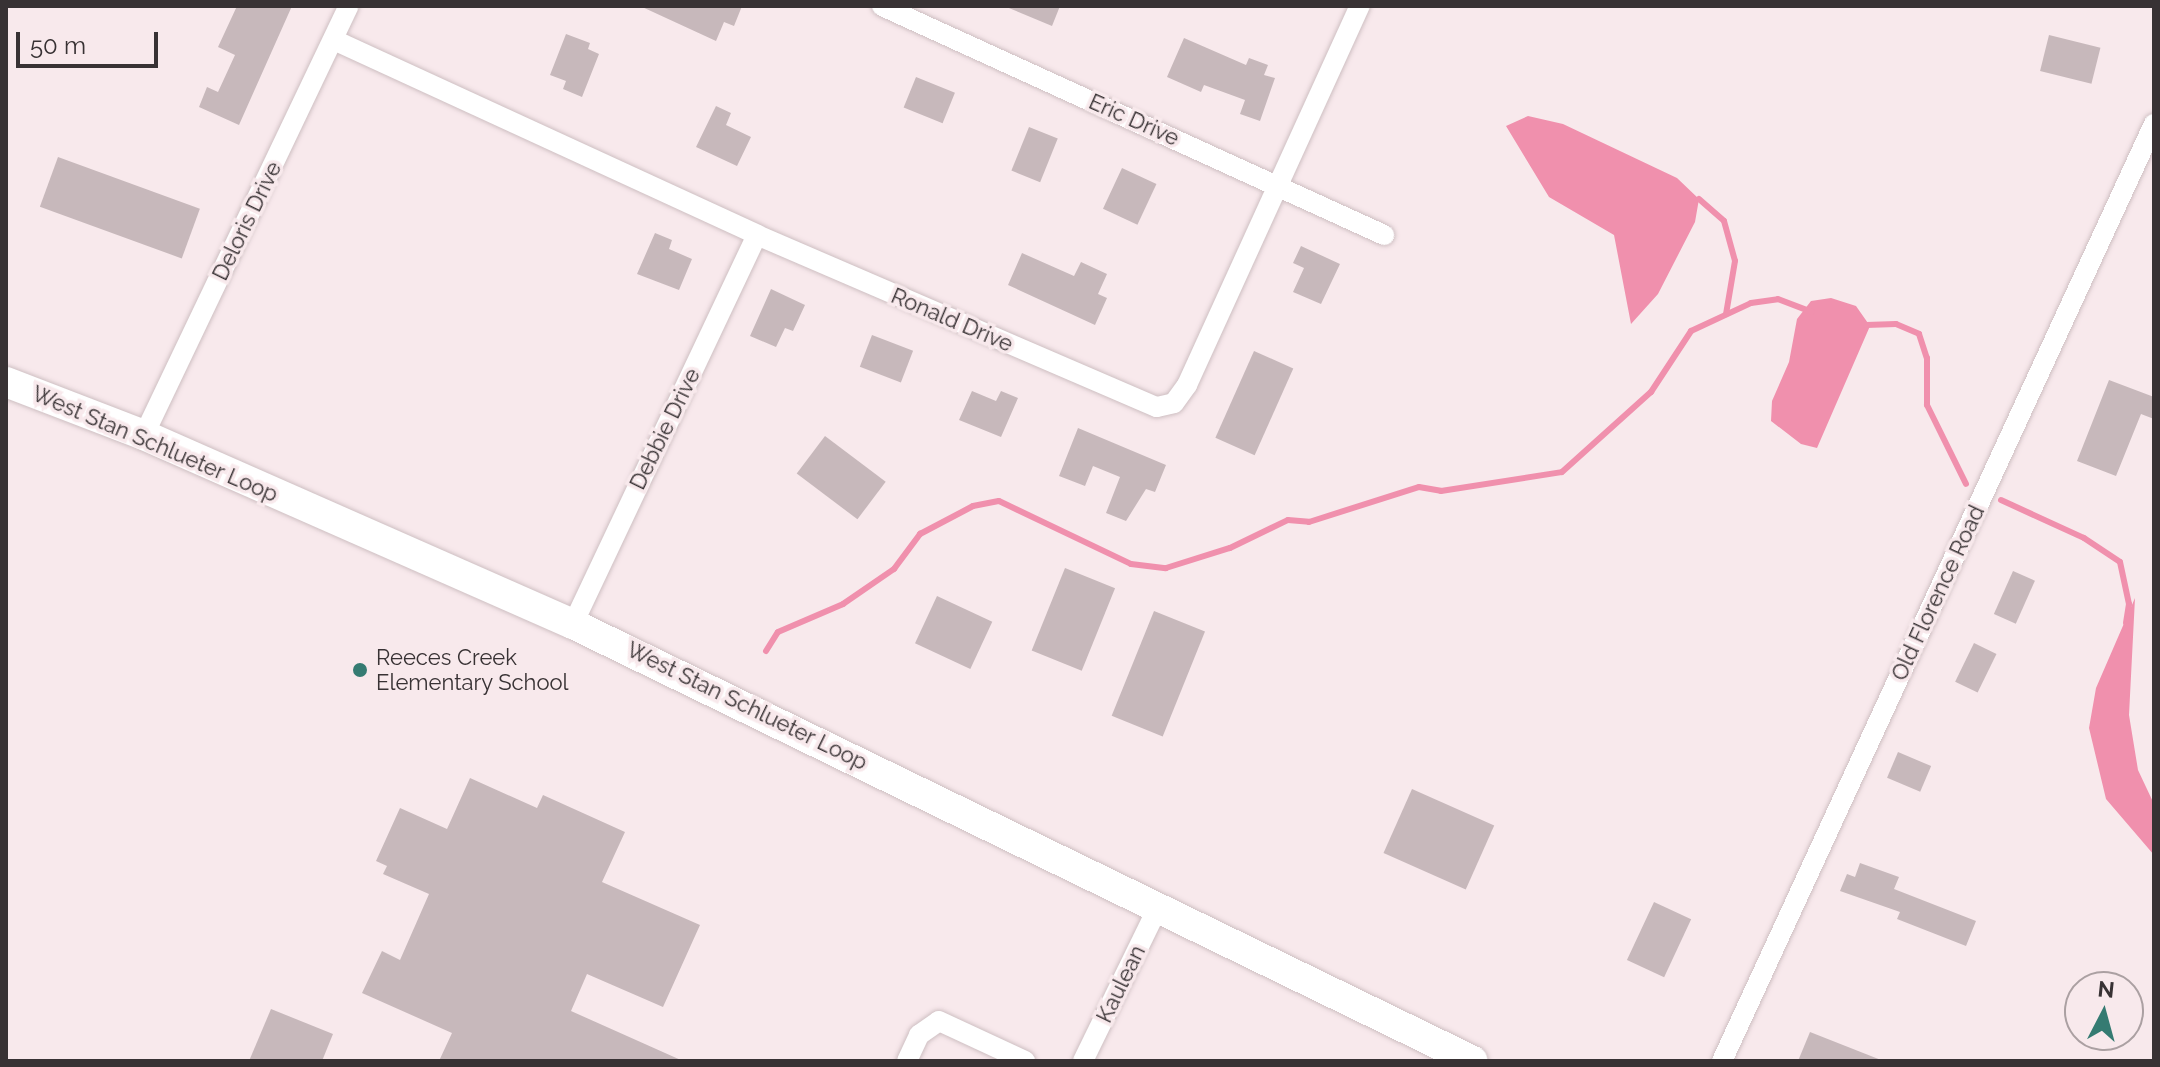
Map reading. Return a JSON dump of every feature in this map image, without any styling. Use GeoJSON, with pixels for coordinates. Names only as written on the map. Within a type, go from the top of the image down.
{"type":"FeatureCollection","features":[{"type":"Feature","properties":{"kind":"main road","name":"West Stan Schlueter Loop"},"geometry":{"type":"LineString","coordinates":[[6,382],[144,435],[573,624],[1473,1061]]}},
{"type":"Feature","properties":{"kind":"street","name":"Deloris Drive"},"geometry":{"type":"LineString","coordinates":[[144,435],[349,6]]}},
{"type":"Feature","properties":{"kind":"street","name":"Eric Drive"},"geometry":{"type":"LineString","coordinates":[[882,6],[1384,235]]}},
{"type":"Feature","properties":{"kind":"street","name":"Ronald Drive"},"geometry":{"type":"LineString","coordinates":[[334,40],[757,235],[1157,407],[1174,403],[1187,385],[1360,6]]}},
{"type":"Feature","properties":{"kind":"street","name":"Old Florence Road"},"geometry":{"type":"LineString","coordinates":[[1722,1061],[2154,124]]}},
{"type":"Feature","properties":{"kind":"street","name":"Debbie Drive"},"geometry":{"type":"LineString","coordinates":[[573,624],[757,235]]}},
{"type":"Feature","properties":{"kind":"street","name":"Kaulean"},"geometry":{"type":"LineString","coordinates":[[1083,1061],[1158,907]]}},
{"type":"Feature","properties":{"kind":"street"},"geometry":{"type":"LineString","coordinates":[[907,1061],[919,1035],[939,1021],[1025,1061]]}},
{"type":"Feature","properties":{"kind":"shaded area"},"geometry":{"type":"Polygon","coordinates":[[[1528,116],[1563,124],[1677,178],[1699,199],[1695,222],[1658,294],[1631,324],[1614,235],[1549,197],[1506,126],[1528,116]]]}},
{"type":"Feature","properties":{"kind":"shaded area"},"geometry":{"type":"Polygon","coordinates":[[[1831,298],[1856,306],[1870,326],[1817,448],[1801,444],[1771,421],[1772,401],[1789,362],[1797,319],[1811,301],[1831,298]]]}},
{"type":"Feature","properties":{"kind":"shaded area"},"geometry":{"type":"Polygon","coordinates":[[[2135,598],[2129,715],[2138,770],[2154,804],[2154,855],[2106,799],[2089,728],[2096,688],[2135,598]]]}},
{"type":"Feature","properties":{"kind":"building"},"geometry":{"type":"Polygon","coordinates":[[[237,6],[292,6],[239,125],[199,107],[207,87],[218,92],[235,55],[218,47],[237,6]]]}},
{"type":"Feature","properties":{"kind":"building"},"geometry":{"type":"Polygon","coordinates":[[[640,6],[742,6],[734,26],[724,22],[716,41],[640,6]]]}},
{"type":"Feature","properties":{"kind":"building"},"geometry":{"type":"Polygon","coordinates":[[[1004,6],[1060,6],[1052,26],[1004,6]]]}},
{"type":"Feature","properties":{"kind":"building"},"geometry":{"type":"Polygon","coordinates":[[[566,34],[590,43],[588,49],[599,54],[582,97],[563,89],[566,81],[550,75],[566,34]]]}},
{"type":"Feature","properties":{"kind":"building"},"geometry":{"type":"Polygon","coordinates":[[[2049,35],[2100,48],[2091,84],[2040,71],[2049,35]]]}},
{"type":"Feature","properties":{"kind":"building"},"geometry":{"type":"Polygon","coordinates":[[[1184,38],[1246,65],[1249,58],[1268,65],[1264,75],[1275,78],[1260,121],[1240,114],[1245,100],[1204,85],[1201,92],[1167,77],[1184,38]]]}},
{"type":"Feature","properties":{"kind":"building"},"geometry":{"type":"Polygon","coordinates":[[[916,77],[955,93],[943,123],[904,108],[916,77]]]}},
{"type":"Feature","properties":{"kind":"building"},"geometry":{"type":"Polygon","coordinates":[[[716,106],[731,113],[726,125],[751,137],[737,166],[696,147],[716,106]]]}},
{"type":"Feature","properties":{"kind":"building"},"geometry":{"type":"Polygon","coordinates":[[[1029,127],[1058,139],[1040,182],[1011,171],[1029,127]]]}},
{"type":"Feature","properties":{"kind":"building"},"geometry":{"type":"Polygon","coordinates":[[[58,157],[200,209],[182,258],[40,207],[58,157]]]}},
{"type":"Feature","properties":{"kind":"building"},"geometry":{"type":"Polygon","coordinates":[[[1122,168],[1156,184],[1137,225],[1103,209],[1122,168]]]}},
{"type":"Feature","properties":{"kind":"building"},"geometry":{"type":"Polygon","coordinates":[[[655,233],[672,240],[669,249],[692,259],[679,290],[637,274],[655,233]]]}},
{"type":"Feature","properties":{"kind":"building"},"geometry":{"type":"Polygon","coordinates":[[[1301,246],[1340,264],[1321,304],[1293,292],[1304,268],[1293,263],[1301,246]]]}},
{"type":"Feature","properties":{"kind":"building"},"geometry":{"type":"Polygon","coordinates":[[[1022,253],[1074,276],[1081,262],[1107,274],[1098,294],[1107,298],[1095,325],[1008,285],[1022,253]]]}},
{"type":"Feature","properties":{"kind":"building"},"geometry":{"type":"Polygon","coordinates":[[[771,289],[805,305],[793,331],[785,328],[776,347],[750,336],[771,289]]]}},
{"type":"Feature","properties":{"kind":"building"},"geometry":{"type":"Polygon","coordinates":[[[872,335],[913,351],[901,383],[860,367],[872,335]]]}},
{"type":"Feature","properties":{"kind":"building"},"geometry":{"type":"Polygon","coordinates":[[[1254,351],[1293,368],[1255,455],[1215,438],[1254,351]]]}},
{"type":"Feature","properties":{"kind":"building"},"geometry":{"type":"Polygon","coordinates":[[[2109,380],[2154,397],[2154,419],[2141,414],[2116,476],[2077,461],[2109,380]]]}},
{"type":"Feature","properties":{"kind":"building"},"geometry":{"type":"Polygon","coordinates":[[[972,391],[996,401],[1001,391],[1018,398],[1001,437],[959,420],[972,391]]]}},
{"type":"Feature","properties":{"kind":"building"},"geometry":{"type":"Polygon","coordinates":[[[1078,428],[1166,465],[1155,492],[1146,489],[1126,521],[1106,513],[1120,477],[1093,466],[1085,486],[1059,476],[1078,428]]]}},
{"type":"Feature","properties":{"kind":"building"},"geometry":{"type":"Polygon","coordinates":[[[825,436],[886,482],[857,519],[797,474],[825,436]]]}},
{"type":"Feature","properties":{"kind":"building"},"geometry":{"type":"Polygon","coordinates":[[[1065,568],[1115,588],[1082,671],[1032,651],[1065,568]]]}},
{"type":"Feature","properties":{"kind":"building"},"geometry":{"type":"Polygon","coordinates":[[[2013,571],[2035,581],[2016,624],[1994,614],[2013,571]]]}},
{"type":"Feature","properties":{"kind":"building"},"geometry":{"type":"Polygon","coordinates":[[[937,596],[992,622],[970,669],[915,643],[937,596]]]}},
{"type":"Feature","properties":{"kind":"building"},"geometry":{"type":"Polygon","coordinates":[[[1154,611],[1205,632],[1163,736],[1112,716],[1154,611]]]}},
{"type":"Feature","properties":{"kind":"building"},"geometry":{"type":"Polygon","coordinates":[[[1974,643],[1996,654],[1978,693],[1955,682],[1974,643]]]}},
{"type":"Feature","properties":{"kind":"building"},"geometry":{"type":"Polygon","coordinates":[[[1898,752],[1931,766],[1920,792],[1887,778],[1898,752]]]}},
{"type":"Feature","properties":{"kind":"building"},"geometry":{"type":"Polygon","coordinates":[[[470,778],[537,808],[543,795],[625,832],[602,882],[700,925],[663,1007],[587,974],[571,1011],[683,1061],[439,1061],[452,1033],[362,993],[382,951],[400,960],[429,894],[383,874],[387,866],[376,861],[400,808],[447,829],[470,778]]]}},
{"type":"Feature","properties":{"kind":"building"},"geometry":{"type":"Polygon","coordinates":[[[1412,789],[1494,826],[1466,890],[1384,853],[1412,789]]]}},
{"type":"Feature","properties":{"kind":"building"},"geometry":{"type":"Polygon","coordinates":[[[1860,863],[1899,877],[1894,889],[1976,921],[1966,946],[1897,919],[1900,912],[1840,891],[1847,874],[1855,877],[1860,863]]]}},
{"type":"Feature","properties":{"kind":"building"},"geometry":{"type":"Polygon","coordinates":[[[1654,902],[1691,919],[1664,977],[1627,960],[1654,902]]]}},
{"type":"Feature","properties":{"kind":"building"},"geometry":{"type":"Polygon","coordinates":[[[271,1009],[333,1034],[322,1061],[249,1061],[271,1009]]]}},
{"type":"Feature","properties":{"kind":"building"},"geometry":{"type":"Polygon","coordinates":[[[1810,1032],[1881,1060],[1881,1061],[1798,1061],[1810,1032]]]}},
{"type":"Feature","properties":{"kind":"waterway"},"geometry":{"type":"LineString","coordinates":[[1699,199],[1724,221],[1735,261],[1726,314]]}},
{"type":"Feature","properties":{"kind":"waterway"},"geometry":{"type":"LineString","coordinates":[[766,651],[778,632],[843,604],[894,569],[920,534],[973,506],[999,501],[1131,564],[1166,568],[1230,548],[1288,520],[1309,522],[1419,487],[1441,491],[1562,472],[1651,392],[1691,331],[1751,303],[1778,299],[1812,312]]}},
{"type":"Feature","properties":{"kind":"waterway"},"geometry":{"type":"LineString","coordinates":[[1866,325],[1896,324],[1919,334],[1927,358],[1927,405],[1966,484]]}},
{"type":"Feature","properties":{"kind":"waterway"},"geometry":{"type":"LineString","coordinates":[[2001,500],[2084,538],[2120,562],[2129,604],[2126,623]]}},
{"type":"Feature","properties":{"kind":"place","name":"Reeces Creek Elementary School"},"geometry":{"type":"Point","coordinates":[360,670]}}]}
